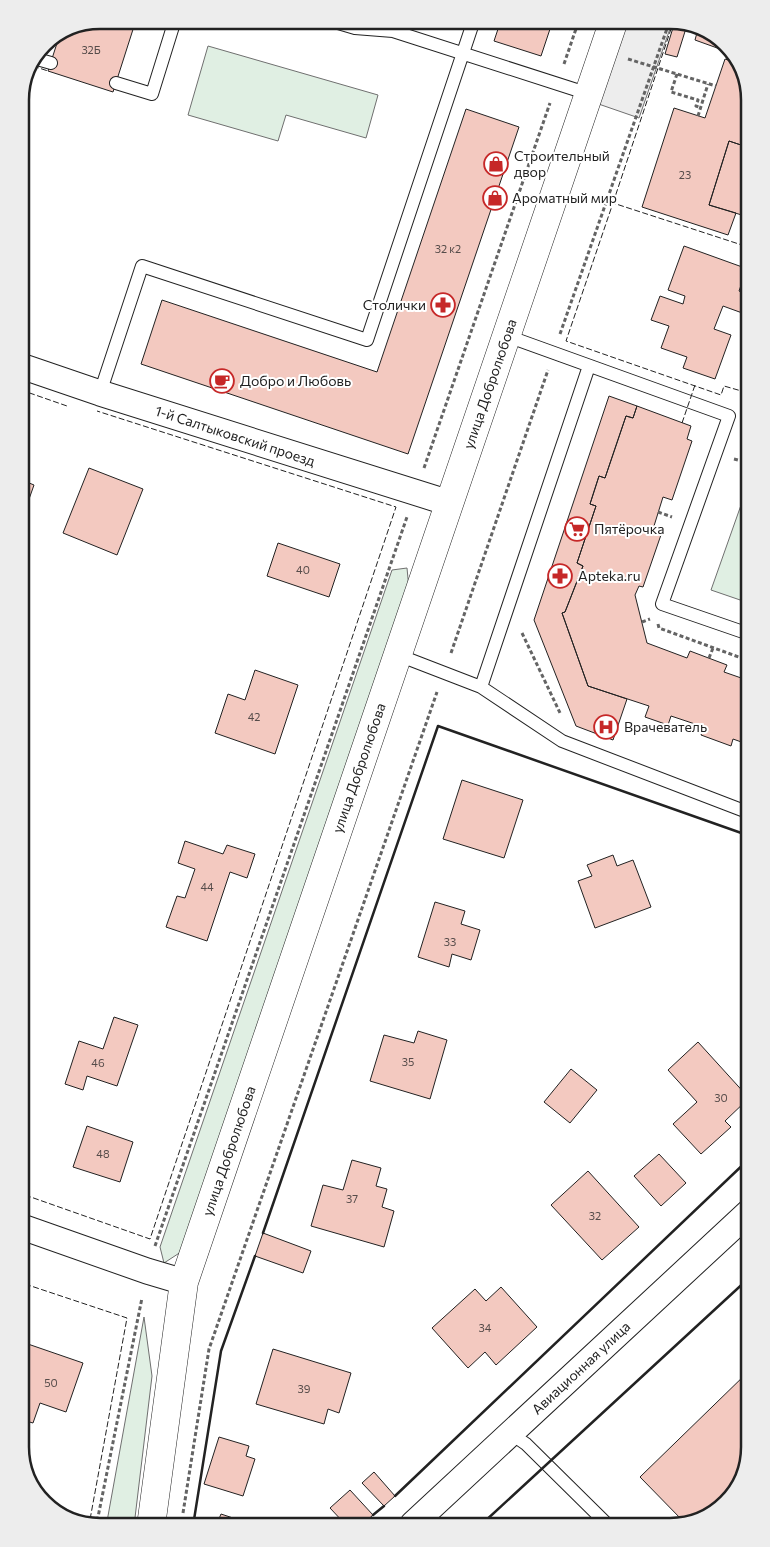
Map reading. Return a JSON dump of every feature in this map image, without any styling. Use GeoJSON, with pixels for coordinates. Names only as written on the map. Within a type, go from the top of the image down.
{"type":"FeatureCollection","features":[{"type":"Feature","properties":{"kind":"street","name":"улица Добролюбова"},"geometry":{"type":"LineString","coordinates":[[153,1518],[184,1282],[611,29]]}},
{"type":"Feature","properties":{"kind":"street","name":"1-й Салтыковский проезд"},"geometry":{"type":"LineString","coordinates":[[29,369],[449,503]]}},
{"type":"Feature","properties":{"kind":"street","name":"Авиационная улица"},"geometry":{"type":"LineString","coordinates":[[419,1518],[741,1219]]}},
{"type":"Feature","properties":{"kind":"street"},"geometry":{"type":"LineString","coordinates":[[29,1229],[184,1282]]}},
{"type":"Feature","properties":{"kind":"lane"},"geometry":{"type":"LineString","coordinates":[[116,83],[152,94],[172,29]]}},
{"type":"Feature","properties":{"kind":"lane"},"geometry":{"type":"LineString","coordinates":[[368,29],[393,31],[589,94]]}},
{"type":"Feature","properties":{"kind":"lane"},"geometry":{"type":"LineString","coordinates":[[100,393],[142,266],[367,340],[471,29]]}},
{"type":"Feature","properties":{"kind":"lane"},"geometry":{"type":"LineString","coordinates":[[41,60],[51,63]]}},
{"type":"Feature","properties":{"kind":"lane"},"geometry":{"type":"LineString","coordinates":[[507,336],[729,416],[662,604],[741,631]]}},
{"type":"Feature","properties":{"kind":"lane"},"geometry":{"type":"LineString","coordinates":[[481,686],[589,366]]}},
{"type":"Feature","properties":{"kind":"lane"},"geometry":{"type":"LineString","coordinates":[[398,656],[481,686],[562,742],[741,810]]}},
{"type":"Feature","properties":{"kind":"lane"},"geometry":{"type":"LineString","coordinates":[[510,1433],[526,1444],[601,1518]]}},
{"type":"Feature","properties":{"kind":"path"},"geometry":{"type":"LineString","coordinates":[[98,1518],[147,1271],[576,29]]}},
{"type":"Feature","properties":{"kind":"path"},"geometry":{"type":"LineString","coordinates":[[180,1518],[183,1514],[209,1348],[667,29]]}},
{"type":"Feature","properties":{"kind":"path"},"geometry":{"type":"LineString","coordinates":[[604,51],[716,86]]}},
{"type":"Feature","properties":{"kind":"path"},"geometry":{"type":"LineString","coordinates":[[677,74],[671,92],[698,100],[696,106],[701,108]]}},
{"type":"Feature","properties":{"kind":"path"},"geometry":{"type":"LineString","coordinates":[[698,116],[708,84]]}},
{"type":"Feature","properties":{"kind":"path"},"geometry":{"type":"LineString","coordinates":[[658,512],[679,519]]}},
{"type":"Feature","properties":{"kind":"path"},"geometry":{"type":"LineString","coordinates":[[521,630],[564,723]]}},
{"type":"Feature","properties":{"kind":"path"},"geometry":{"type":"LineString","coordinates":[[709,658],[713,648]]}},
{"type":"Feature","properties":{"kind":"green space"},"geometry":{"type":"Polygon","coordinates":[[[208,46],[378,95],[366,138],[286,115],[278,141],[188,115],[208,46]]]}},
{"type":"Feature","properties":{"kind":"green space"},"geometry":{"type":"Polygon","coordinates":[[[741,505],[741,600],[711,590],[741,505]]]}},
{"type":"Feature","properties":{"kind":"green space"},"geometry":{"type":"Polygon","coordinates":[[[407,568],[409,589],[184,1250],[164,1263],[160,1247],[392,570],[407,568]]]}},
{"type":"Feature","properties":{"kind":"green space"},"geometry":{"type":"Polygon","coordinates":[[[144,1317],[152,1376],[135,1518],[108,1518],[144,1317]]]}},
{"type":"Feature","properties":{"kind":"shaded area"},"geometry":{"type":"Polygon","coordinates":[[[611,29],[670,29],[639,118],[587,100],[611,29]]]}},
{"type":"Feature","properties":{"kind":"building"},"geometry":{"type":"Polygon","coordinates":[[[133,29],[113,92],[48,71],[57,44],[73,34],[86,30],[133,29]]]}},
{"type":"Feature","properties":{"kind":"building"},"geometry":{"type":"Polygon","coordinates":[[[498,29],[550,29],[541,56],[494,41],[498,29]]]}},
{"type":"Feature","properties":{"kind":"building"},"geometry":{"type":"Polygon","coordinates":[[[673,29],[685,30],[677,57],[665,54],[673,29]]]}},
{"type":"Feature","properties":{"kind":"building"},"geometry":{"type":"Polygon","coordinates":[[[697,34],[706,38],[718,48],[695,40],[697,34]]]}},
{"type":"Feature","properties":{"kind":"building"},"geometry":{"type":"Polygon","coordinates":[[[725,59],[730,60],[740,86],[741,145],[729,141],[709,205],[736,213],[728,235],[642,207],[674,108],[705,118],[725,59]]]}},
{"type":"Feature","properties":{"kind":"building"},"geometry":{"type":"Polygon","coordinates":[[[466,109],[519,127],[408,454],[141,364],[162,300],[377,372],[466,109]]]}},
{"type":"Feature","properties":{"kind":"building"},"geometry":{"type":"Polygon","coordinates":[[[729,141],[741,145],[741,215],[709,205],[729,141]]]}},
{"type":"Feature","properties":{"kind":"building"},"geometry":{"type":"Polygon","coordinates":[[[684,246],[741,267],[741,285],[739,291],[741,292],[741,313],[723,306],[714,329],[731,335],[715,379],[683,368],[687,357],[661,348],[669,326],[651,320],[660,296],[683,304],[685,296],[668,290],[684,246]]]}},
{"type":"Feature","properties":{"kind":"building"},"geometry":{"type":"Polygon","coordinates":[[[609,396],[637,406],[633,418],[626,416],[605,478],[599,476],[590,504],[596,506],[577,563],[583,566],[565,612],[562,613],[588,686],[627,699],[613,740],[576,726],[534,620],[609,396]]]}},
{"type":"Feature","properties":{"kind":"building"},"geometry":{"type":"Polygon","coordinates":[[[637,406],[691,426],[687,439],[692,441],[672,500],[663,497],[654,526],[663,529],[643,587],[639,586],[635,595],[647,643],[687,658],[690,651],[727,665],[724,672],[741,678],[741,742],[733,739],[731,746],[701,735],[704,727],[671,716],[668,725],[645,717],[649,706],[588,686],[562,613],[565,612],[583,566],[577,563],[596,506],[590,504],[599,476],[605,478],[626,416],[633,418],[637,406]]]}},
{"type":"Feature","properties":{"kind":"building"},"geometry":{"type":"Polygon","coordinates":[[[89,468],[143,489],[117,555],[63,533],[89,468]]]}},
{"type":"Feature","properties":{"kind":"building"},"geometry":{"type":"Polygon","coordinates":[[[29,483],[34,485],[29,499],[29,483]]]}},
{"type":"Feature","properties":{"kind":"building"},"geometry":{"type":"Polygon","coordinates":[[[278,543],[340,564],[329,597],[267,576],[278,543]]]}},
{"type":"Feature","properties":{"kind":"building"},"geometry":{"type":"Polygon","coordinates":[[[255,670],[298,685],[275,754],[215,733],[228,694],[245,700],[255,670]]]}},
{"type":"Feature","properties":{"kind":"building"},"geometry":{"type":"Polygon","coordinates":[[[462,780],[523,800],[504,858],[443,839],[462,780]]]}},
{"type":"Feature","properties":{"kind":"building"},"geometry":{"type":"Polygon","coordinates":[[[185,841],[223,854],[227,845],[255,854],[247,878],[230,872],[207,941],[166,927],[177,896],[185,898],[195,869],[178,863],[185,841]]]}},
{"type":"Feature","properties":{"kind":"building"},"geometry":{"type":"Polygon","coordinates":[[[613,855],[617,866],[633,860],[651,907],[595,928],[578,881],[592,876],[587,865],[613,855]]]}},
{"type":"Feature","properties":{"kind":"building"},"geometry":{"type":"Polygon","coordinates":[[[435,902],[465,911],[461,924],[480,930],[471,960],[452,954],[449,967],[418,957],[435,902]]]}},
{"type":"Feature","properties":{"kind":"building"},"geometry":{"type":"Polygon","coordinates":[[[114,1017],[138,1025],[117,1086],[87,1076],[83,1090],[65,1084],[79,1041],[103,1049],[114,1017]]]}},
{"type":"Feature","properties":{"kind":"building"},"geometry":{"type":"Polygon","coordinates":[[[418,1031],[447,1040],[430,1099],[370,1081],[384,1035],[414,1043],[418,1031]]]}},
{"type":"Feature","properties":{"kind":"building"},"geometry":{"type":"Polygon","coordinates":[[[698,1042],[741,1089],[741,1106],[725,1121],[731,1127],[701,1154],[673,1124],[697,1102],[668,1070],[698,1042]]]}},
{"type":"Feature","properties":{"kind":"building"},"geometry":{"type":"Polygon","coordinates":[[[571,1069],[597,1090],[570,1123],[544,1102],[571,1069]]]}},
{"type":"Feature","properties":{"kind":"building"},"geometry":{"type":"Polygon","coordinates":[[[87,1126],[133,1142],[120,1182],[73,1167],[87,1126]]]}},
{"type":"Feature","properties":{"kind":"building"},"geometry":{"type":"Polygon","coordinates":[[[659,1154],[686,1183],[661,1206],[634,1176],[659,1154]]]}},
{"type":"Feature","properties":{"kind":"building"},"geometry":{"type":"Polygon","coordinates":[[[352,1160],[381,1168],[376,1186],[387,1189],[382,1207],[394,1211],[384,1247],[311,1226],[323,1185],[343,1190],[352,1160]]]}},
{"type":"Feature","properties":{"kind":"building"},"geometry":{"type":"Polygon","coordinates":[[[588,1171],[639,1227],[602,1260],[551,1205],[588,1171]]]}},
{"type":"Feature","properties":{"kind":"building"},"geometry":{"type":"Polygon","coordinates":[[[263,1233],[311,1251],[303,1273],[255,1256],[263,1233]]]}},
{"type":"Feature","properties":{"kind":"building"},"geometry":{"type":"Polygon","coordinates":[[[501,1287],[537,1327],[496,1365],[485,1352],[468,1368],[432,1328],[475,1289],[486,1301],[501,1287]]]}},
{"type":"Feature","properties":{"kind":"building"},"geometry":{"type":"Polygon","coordinates":[[[29,1344],[83,1363],[66,1412],[40,1403],[33,1423],[29,1422],[29,1344]]]}},
{"type":"Feature","properties":{"kind":"building"},"geometry":{"type":"Polygon","coordinates":[[[273,1349],[351,1373],[339,1413],[328,1409],[324,1424],[256,1404],[273,1349]]]}},
{"type":"Feature","properties":{"kind":"building"},"geometry":{"type":"Polygon","coordinates":[[[741,1379],[741,1456],[734,1479],[713,1504],[697,1513],[679,1517],[640,1477],[741,1379]]]}},
{"type":"Feature","properties":{"kind":"building"},"geometry":{"type":"Polygon","coordinates":[[[219,1437],[249,1446],[246,1456],[255,1459],[243,1496],[204,1484],[219,1437]]]}},
{"type":"Feature","properties":{"kind":"building"},"geometry":{"type":"Polygon","coordinates":[[[374,1472],[395,1496],[384,1506],[362,1483],[374,1472]]]}},
{"type":"Feature","properties":{"kind":"building"},"geometry":{"type":"Polygon","coordinates":[[[350,1490],[373,1515],[370,1518],[339,1518],[330,1508],[350,1490]]]}},
{"type":"Feature","properties":{"kind":"building"},"geometry":{"type":"Polygon","coordinates":[[[221,1514],[233,1518],[219,1518],[221,1514]]]}},
{"type":"Feature","properties":{"kind":"fence"},"geometry":{"type":"LineString","coordinates":[[613,203],[671,29]]}},
{"type":"Feature","properties":{"kind":"fence"},"geometry":{"type":"LineString","coordinates":[[37,67],[48,71]]}},
{"type":"Feature","properties":{"kind":"fence"},"geometry":{"type":"LineString","coordinates":[[741,245],[613,203],[566,341],[721,395],[724,386],[741,391]]}},
{"type":"Feature","properties":{"kind":"fence"},"geometry":{"type":"LineString","coordinates":[[682,423],[695,385]]}},
{"type":"Feature","properties":{"kind":"fence"},"geometry":{"type":"LineString","coordinates":[[29,393],[67,406]]}},
{"type":"Feature","properties":{"kind":"fence"},"geometry":{"type":"LineString","coordinates":[[29,1196],[150,1239],[396,507],[97,411]]}},
{"type":"Feature","properties":{"kind":"fence"},"geometry":{"type":"LineString","coordinates":[[29,1285],[127,1318],[90,1517]]}},
{"type":"Feature","properties":{"kind":"wall"},"geometry":{"type":"LineString","coordinates":[[263,1233],[438,726],[741,833]]}},
{"type":"Feature","properties":{"kind":"wall"},"geometry":{"type":"LineString","coordinates":[[395,1496],[741,1167]]}},
{"type":"Feature","properties":{"kind":"wall"},"geometry":{"type":"LineString","coordinates":[[194,1518],[221,1351],[255,1256]]}},
{"type":"Feature","properties":{"kind":"wall"},"geometry":{"type":"LineString","coordinates":[[488,1518],[741,1285]]}},
{"type":"Feature","properties":{"kind":"wall"},"geometry":{"type":"LineString","coordinates":[[373,1515],[384,1506]]}},
{"type":"Feature","properties":{"kind":"place","name":"Строительный двор"},"geometry":{"type":"Point","coordinates":[496,164]}},
{"type":"Feature","properties":{"kind":"place","name":"Ароматный мир"},"geometry":{"type":"Point","coordinates":[495,198]}},
{"type":"Feature","properties":{"kind":"place","name":"Столички"},"geometry":{"type":"Point","coordinates":[443,305]}},
{"type":"Feature","properties":{"kind":"place","name":"Добро и Любовь"},"geometry":{"type":"Point","coordinates":[222,381]}},
{"type":"Feature","properties":{"kind":"place","name":"Пятёрочка"},"geometry":{"type":"Point","coordinates":[577,529]}},
{"type":"Feature","properties":{"kind":"place","name":"Apteka.ru"},"geometry":{"type":"Point","coordinates":[560,576]}},
{"type":"Feature","properties":{"kind":"place","name":"Врачеватель"},"geometry":{"type":"Point","coordinates":[606,727]}}]}
